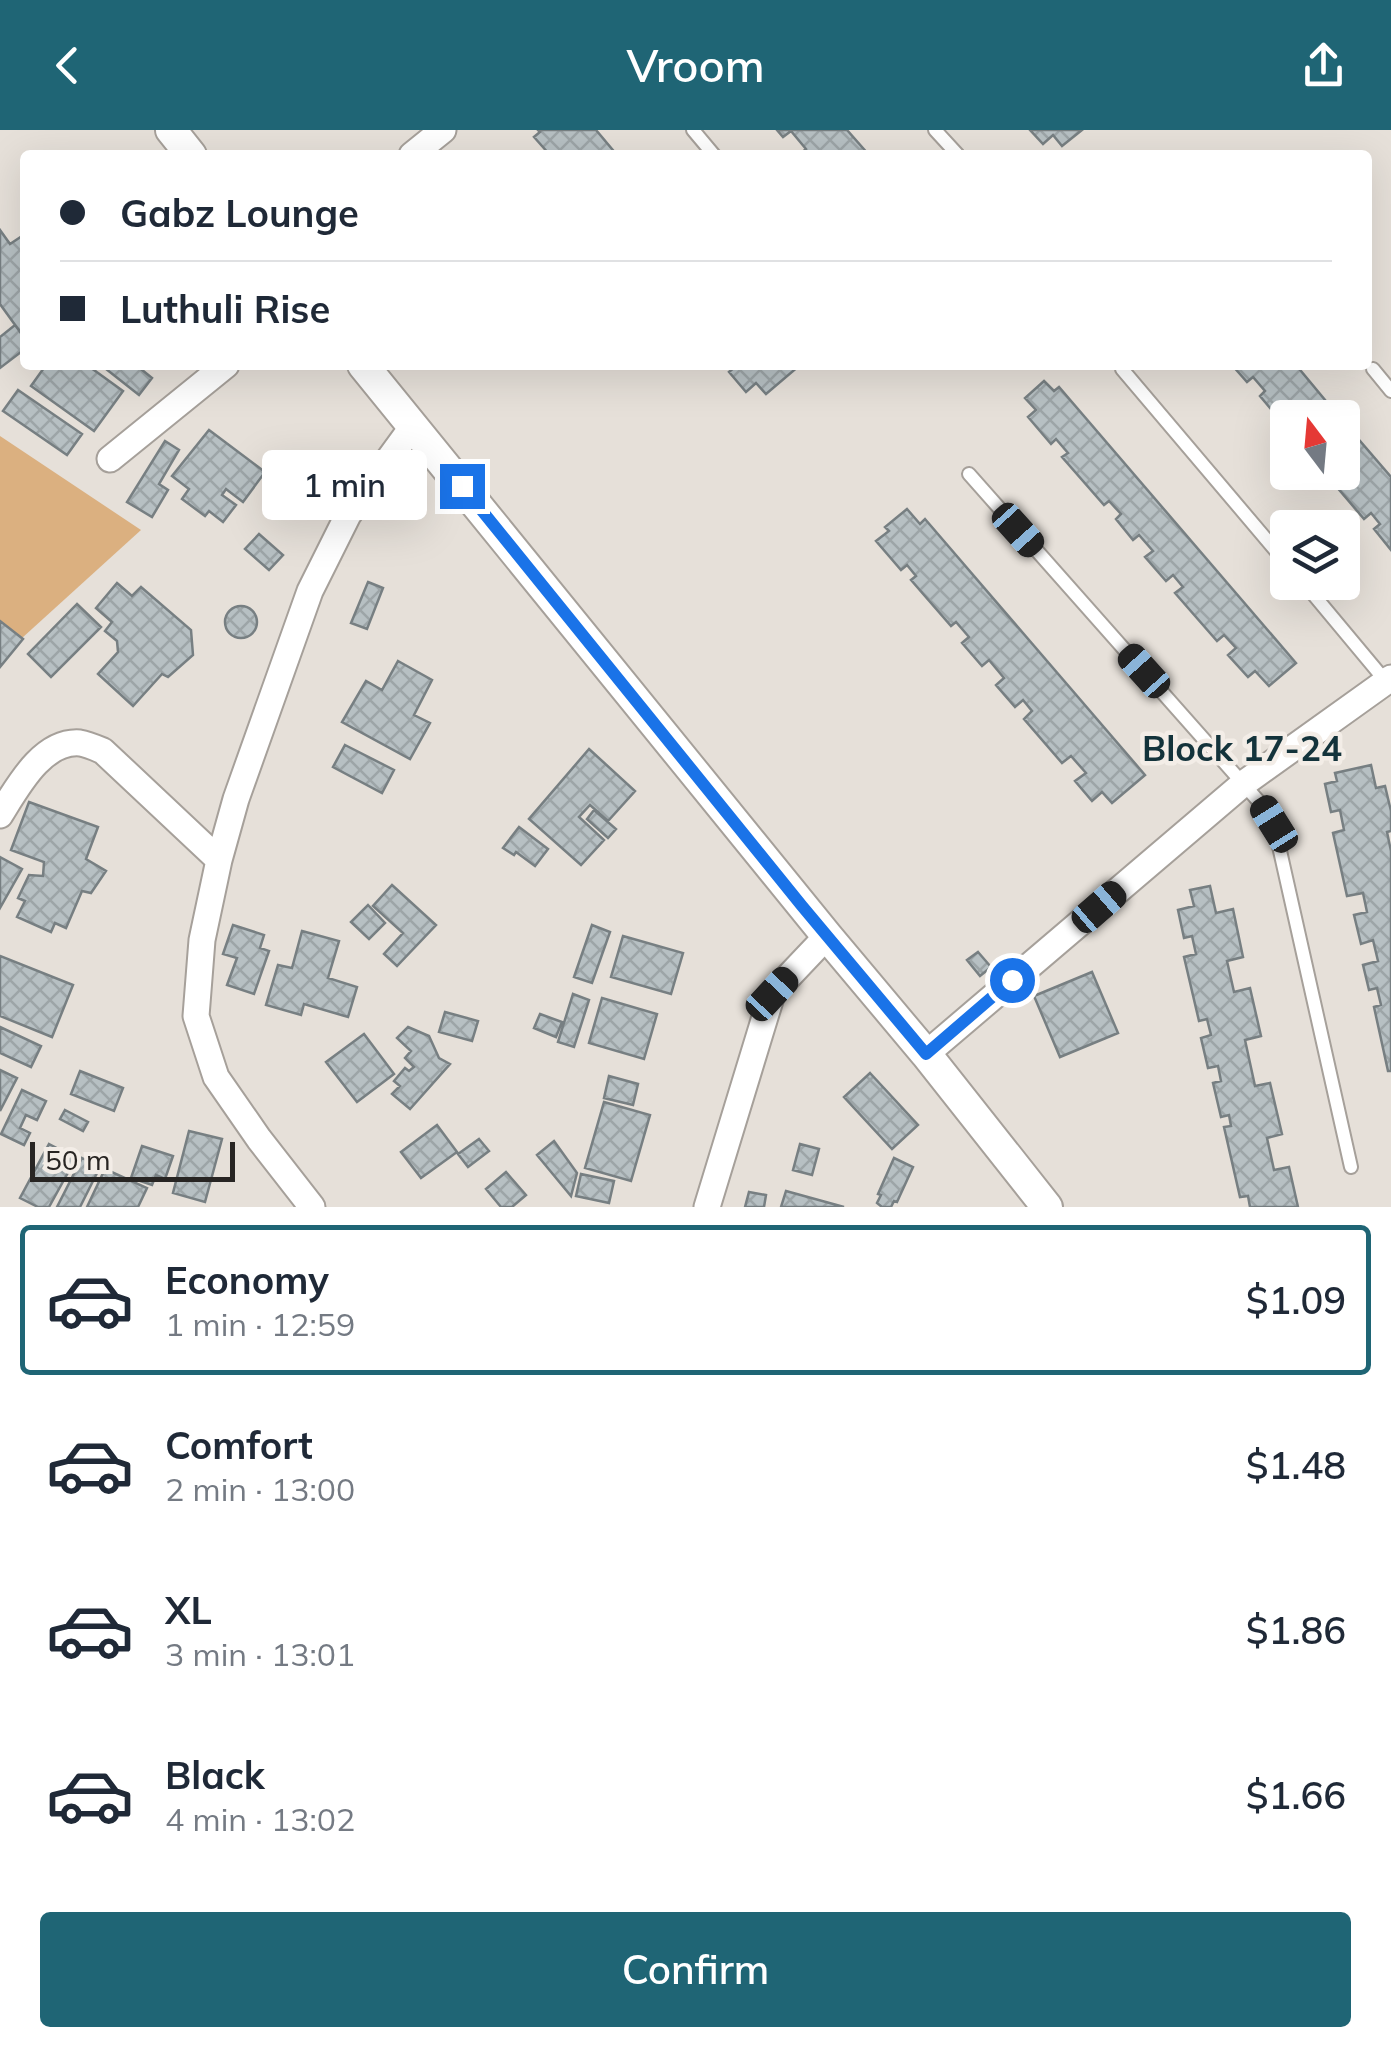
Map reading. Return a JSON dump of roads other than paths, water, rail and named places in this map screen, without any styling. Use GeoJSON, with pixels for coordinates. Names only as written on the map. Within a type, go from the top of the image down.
{"type":"FeatureCollection","features":[{"type":"Feature","properties":{"kind":"street"},"geometry":{"type":"LineString","coordinates":[[171,130],[187,150]]}},
{"type":"Feature","properties":{"kind":"street"},"geometry":{"type":"LineString","coordinates":[[418,150],[442,130]]}},
{"type":"Feature","properties":{"kind":"street"},"geometry":{"type":"LineString","coordinates":[[110,458],[220,370]]}},
{"type":"Feature","properties":{"kind":"street"},"geometry":{"type":"LineString","coordinates":[[367,370],[1047,1207]]}},
{"type":"Feature","properties":{"kind":"street"},"geometry":{"type":"LineString","coordinates":[[312,1207],[258,1139],[216,1077],[196,1016],[202,940],[236,799],[310,591],[348,515],[413,426]]}},
{"type":"Feature","properties":{"kind":"street"},"geometry":{"type":"LineString","coordinates":[[926,1054],[1243,784],[1390,683]]}},
{"type":"Feature","properties":{"kind":"street"},"geometry":{"type":"LineString","coordinates":[[0,815],[40,759],[58,747],[79,743],[103,751],[220,860]]}},
{"type":"Feature","properties":{"kind":"street"},"geometry":{"type":"LineString","coordinates":[[707,1207],[772,994],[827,936]]}},
{"type":"Feature","properties":{"kind":"lane"},"geometry":{"type":"LineString","coordinates":[[693,130],[710,150]]}},
{"type":"Feature","properties":{"kind":"lane"},"geometry":{"type":"LineString","coordinates":[[936,130],[954,150]]}},
{"type":"Feature","properties":{"kind":"lane"},"geometry":{"type":"LineString","coordinates":[[1374,369],[1391,391]]}},
{"type":"Feature","properties":{"kind":"lane"},"geometry":{"type":"LineString","coordinates":[[1124,370],[1270,543]]}},
{"type":"Feature","properties":{"kind":"lane"},"geometry":{"type":"LineString","coordinates":[[969,474],[1262,805],[1274,824],[1351,1166]]}},
{"type":"Feature","properties":{"kind":"lane"},"geometry":{"type":"LineString","coordinates":[[1318,600],[1390,683]]}},
{"type":"Feature","properties":{"kind":"district","name":"Block 17-24"},"geometry":{"type":"Point","coordinates":[1242,749]}}]}
